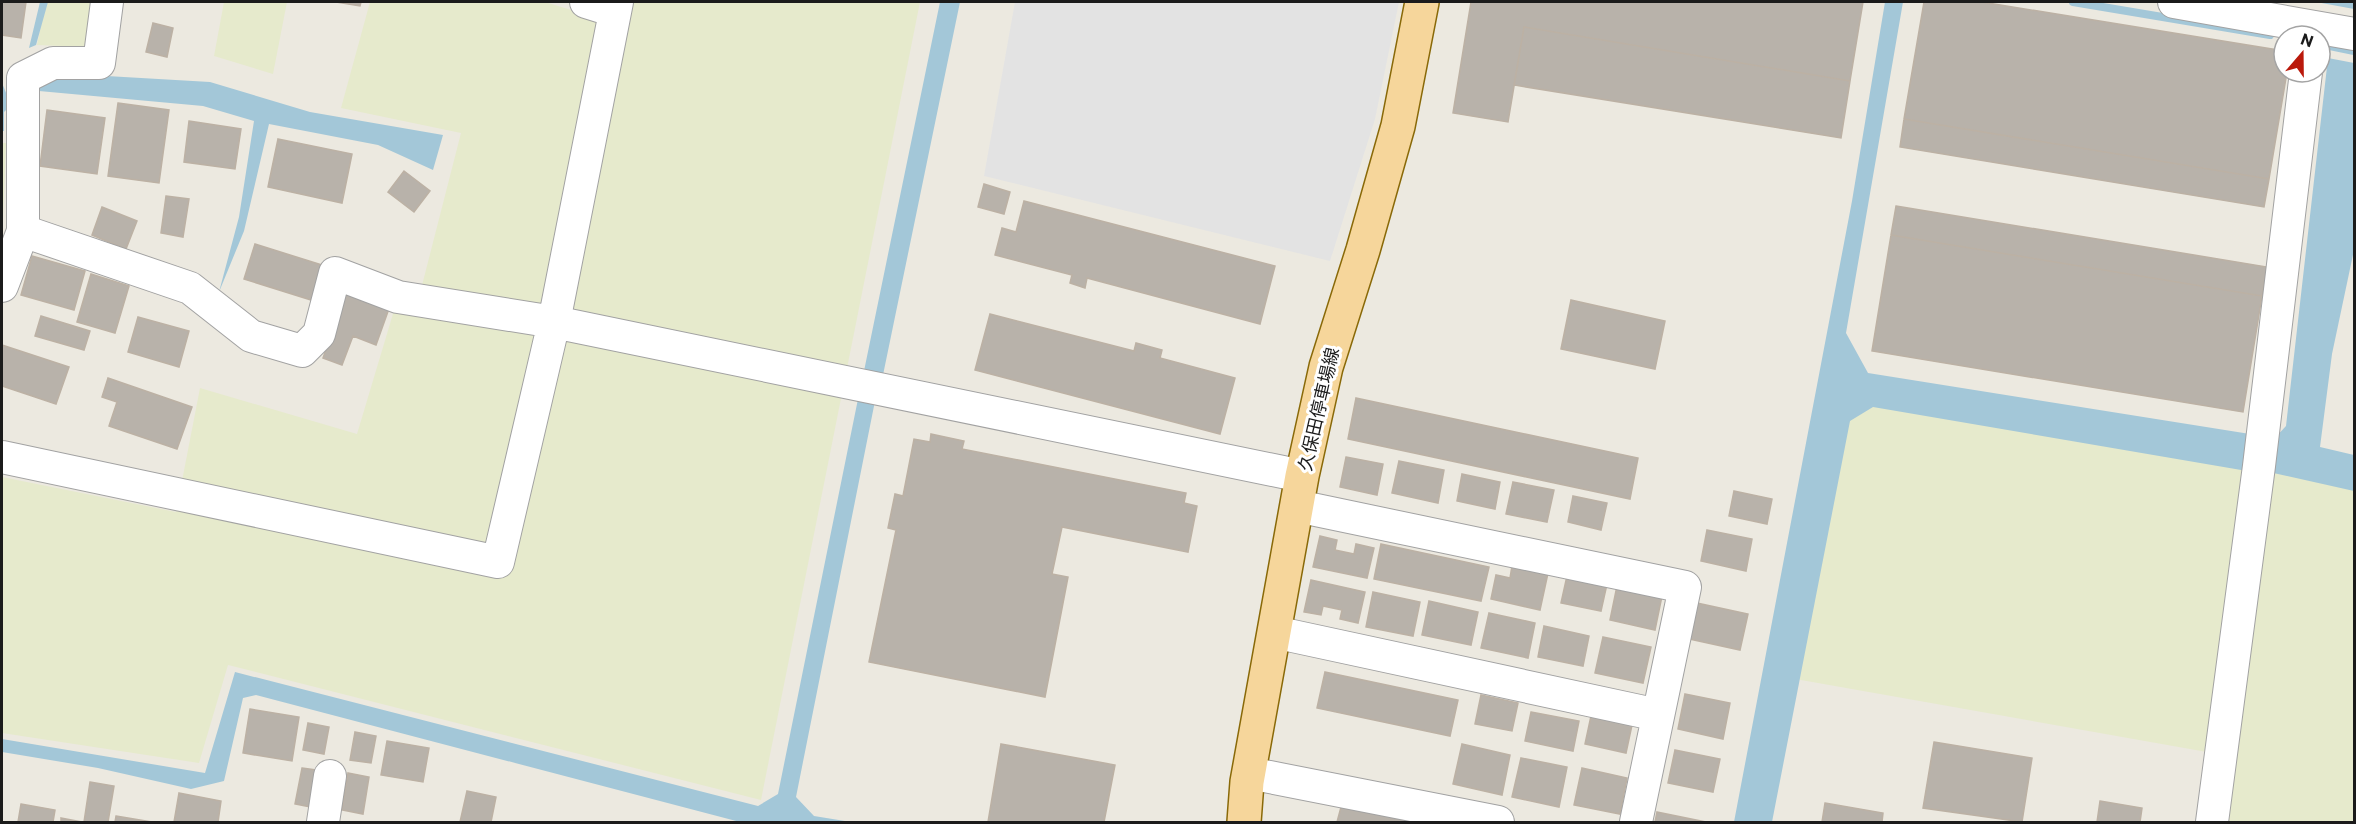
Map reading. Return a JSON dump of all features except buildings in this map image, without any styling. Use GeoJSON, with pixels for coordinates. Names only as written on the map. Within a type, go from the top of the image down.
{"type":"FeatureCollection","features":[{"type":"Feature","properties":{"kind":"main road","name":"久保田停車場線"},"geometry":{"type":"LineString","coordinates":[[1244,822],[1249,773],[1299,491],[1326,367],[1363,250],[1398,126],[1422,2]]}},
{"type":"Feature","properties":{"kind":"street"},"geometry":{"type":"LineString","coordinates":[[2,286],[23,231],[16,84],[53,63],[99,63],[107,2]]}},
{"type":"Feature","properties":{"kind":"street"},"geometry":{"type":"LineString","coordinates":[[2,457],[498,562],[554,322],[617,2],[602,7],[586,2]]}},
{"type":"Feature","properties":{"kind":"street"},"geometry":{"type":"LineString","coordinates":[[2174,2],[2312,18],[2355,34]]}},
{"type":"Feature","properties":{"kind":"street"},"geometry":{"type":"LineString","coordinates":[[2212,822],[2260,455],[2305,84]]}},
{"type":"Feature","properties":{"kind":"street"},"geometry":{"type":"LineString","coordinates":[[23,231],[190,288],[251,336],[302,351],[319,334],[335,273],[398,297],[554,322],[870,387],[1685,587],[1636,822]]}},
{"type":"Feature","properties":{"kind":"street"},"geometry":{"type":"LineString","coordinates":[[1274,632],[1658,715]]}},
{"type":"Feature","properties":{"kind":"street"},"geometry":{"type":"LineString","coordinates":[[1249,773],[1498,822]]}},
{"type":"Feature","properties":{"kind":"street"},"geometry":{"type":"LineString","coordinates":[[323,822],[330,776]]}},
{"type":"Feature","properties":{"kind":"green space"},"geometry":{"type":"Polygon","coordinates":[[[46,2],[93,2],[86,47],[37,45],[46,2]]]}},
{"type":"Feature","properties":{"kind":"green space"},"geometry":{"type":"Polygon","coordinates":[[[224,2],[287,2],[273,74],[214,56],[224,2]]]}},
{"type":"Feature","properties":{"kind":"green space"},"geometry":{"type":"Polygon","coordinates":[[[370,2],[545,2],[623,26],[629,2],[920,2],[761,800],[228,665],[199,763],[2,733],[2,477],[176,512],[200,388],[357,434],[398,297],[418,301],[461,133],[341,108],[370,2]]]}},
{"type":"Feature","properties":{"kind":"green space"},"geometry":{"type":"Polygon","coordinates":[[[2,143],[6,143],[2,246],[2,143]]]}},
{"type":"Feature","properties":{"kind":"green space"},"geometry":{"type":"Polygon","coordinates":[[[1839,394],[2354,475],[2354,822],[2224,822],[2235,757],[1784,677],[1839,394]]]}},
{"type":"Feature","properties":{"kind":"shaded area"},"geometry":{"type":"Polygon","coordinates":[[[1015,2],[1399,2],[1375,119],[1330,261],[984,176],[1015,2]]]}},
{"type":"Feature","properties":{"kind":"water"},"geometry":{"type":"Polygon","coordinates":[[[40,2],[48,2],[36,45],[29,48],[40,2]]]}},
{"type":"Feature","properties":{"kind":"water"},"geometry":{"type":"Polygon","coordinates":[[[940,2],[960,2],[883,375],[864,371],[940,2]]]}},
{"type":"Feature","properties":{"kind":"water"},"geometry":{"type":"Polygon","coordinates":[[[1885,2],[1903,2],[1846,333],[1868,373],[2250,434],[2247,471],[1873,407],[1850,421],[1772,822],[1734,822],[1852,201],[1885,2]]]}},
{"type":"Feature","properties":{"kind":"water"},"geometry":{"type":"Polygon","coordinates":[[[2316,2],[2354,2],[2354,9],[2316,2]]]}},
{"type":"Feature","properties":{"kind":"water"},"geometry":{"type":"Polygon","coordinates":[[[2332,59],[2354,63],[2354,250],[2332,354],[2320,447],[2354,455],[2354,491],[2269,472],[2273,440],[2286,426],[2325,84],[2332,84],[2332,59]]]}},
{"type":"Feature","properties":{"kind":"water"},"geometry":{"type":"Polygon","coordinates":[[[55,73],[210,82],[310,112],[443,135],[433,170],[378,145],[269,124],[244,231],[219,292],[239,217],[254,121],[203,106],[39,91],[38,83],[55,73]]]}},
{"type":"Feature","properties":{"kind":"water"},"geometry":{"type":"Polygon","coordinates":[[[2,83],[11,105],[4,112],[4,131],[2,131],[2,83]]]}},
{"type":"Feature","properties":{"kind":"water"},"geometry":{"type":"Polygon","coordinates":[[[858,399],[875,401],[796,797],[814,816],[851,822],[740,822],[256,695],[243,698],[224,781],[191,789],[98,768],[2,752],[2,739],[205,773],[235,672],[758,806],[778,794],[858,399]]]}},
{"type":"Feature","properties":{"kind":"waterway"},"geometry":{"type":"LineString","coordinates":[[2073,2],[2270,35]]}},
{"type":"Feature","properties":{"kind":"waterway"},"geometry":{"type":"LineString","coordinates":[[2332,46],[2354,51]]}}]}
